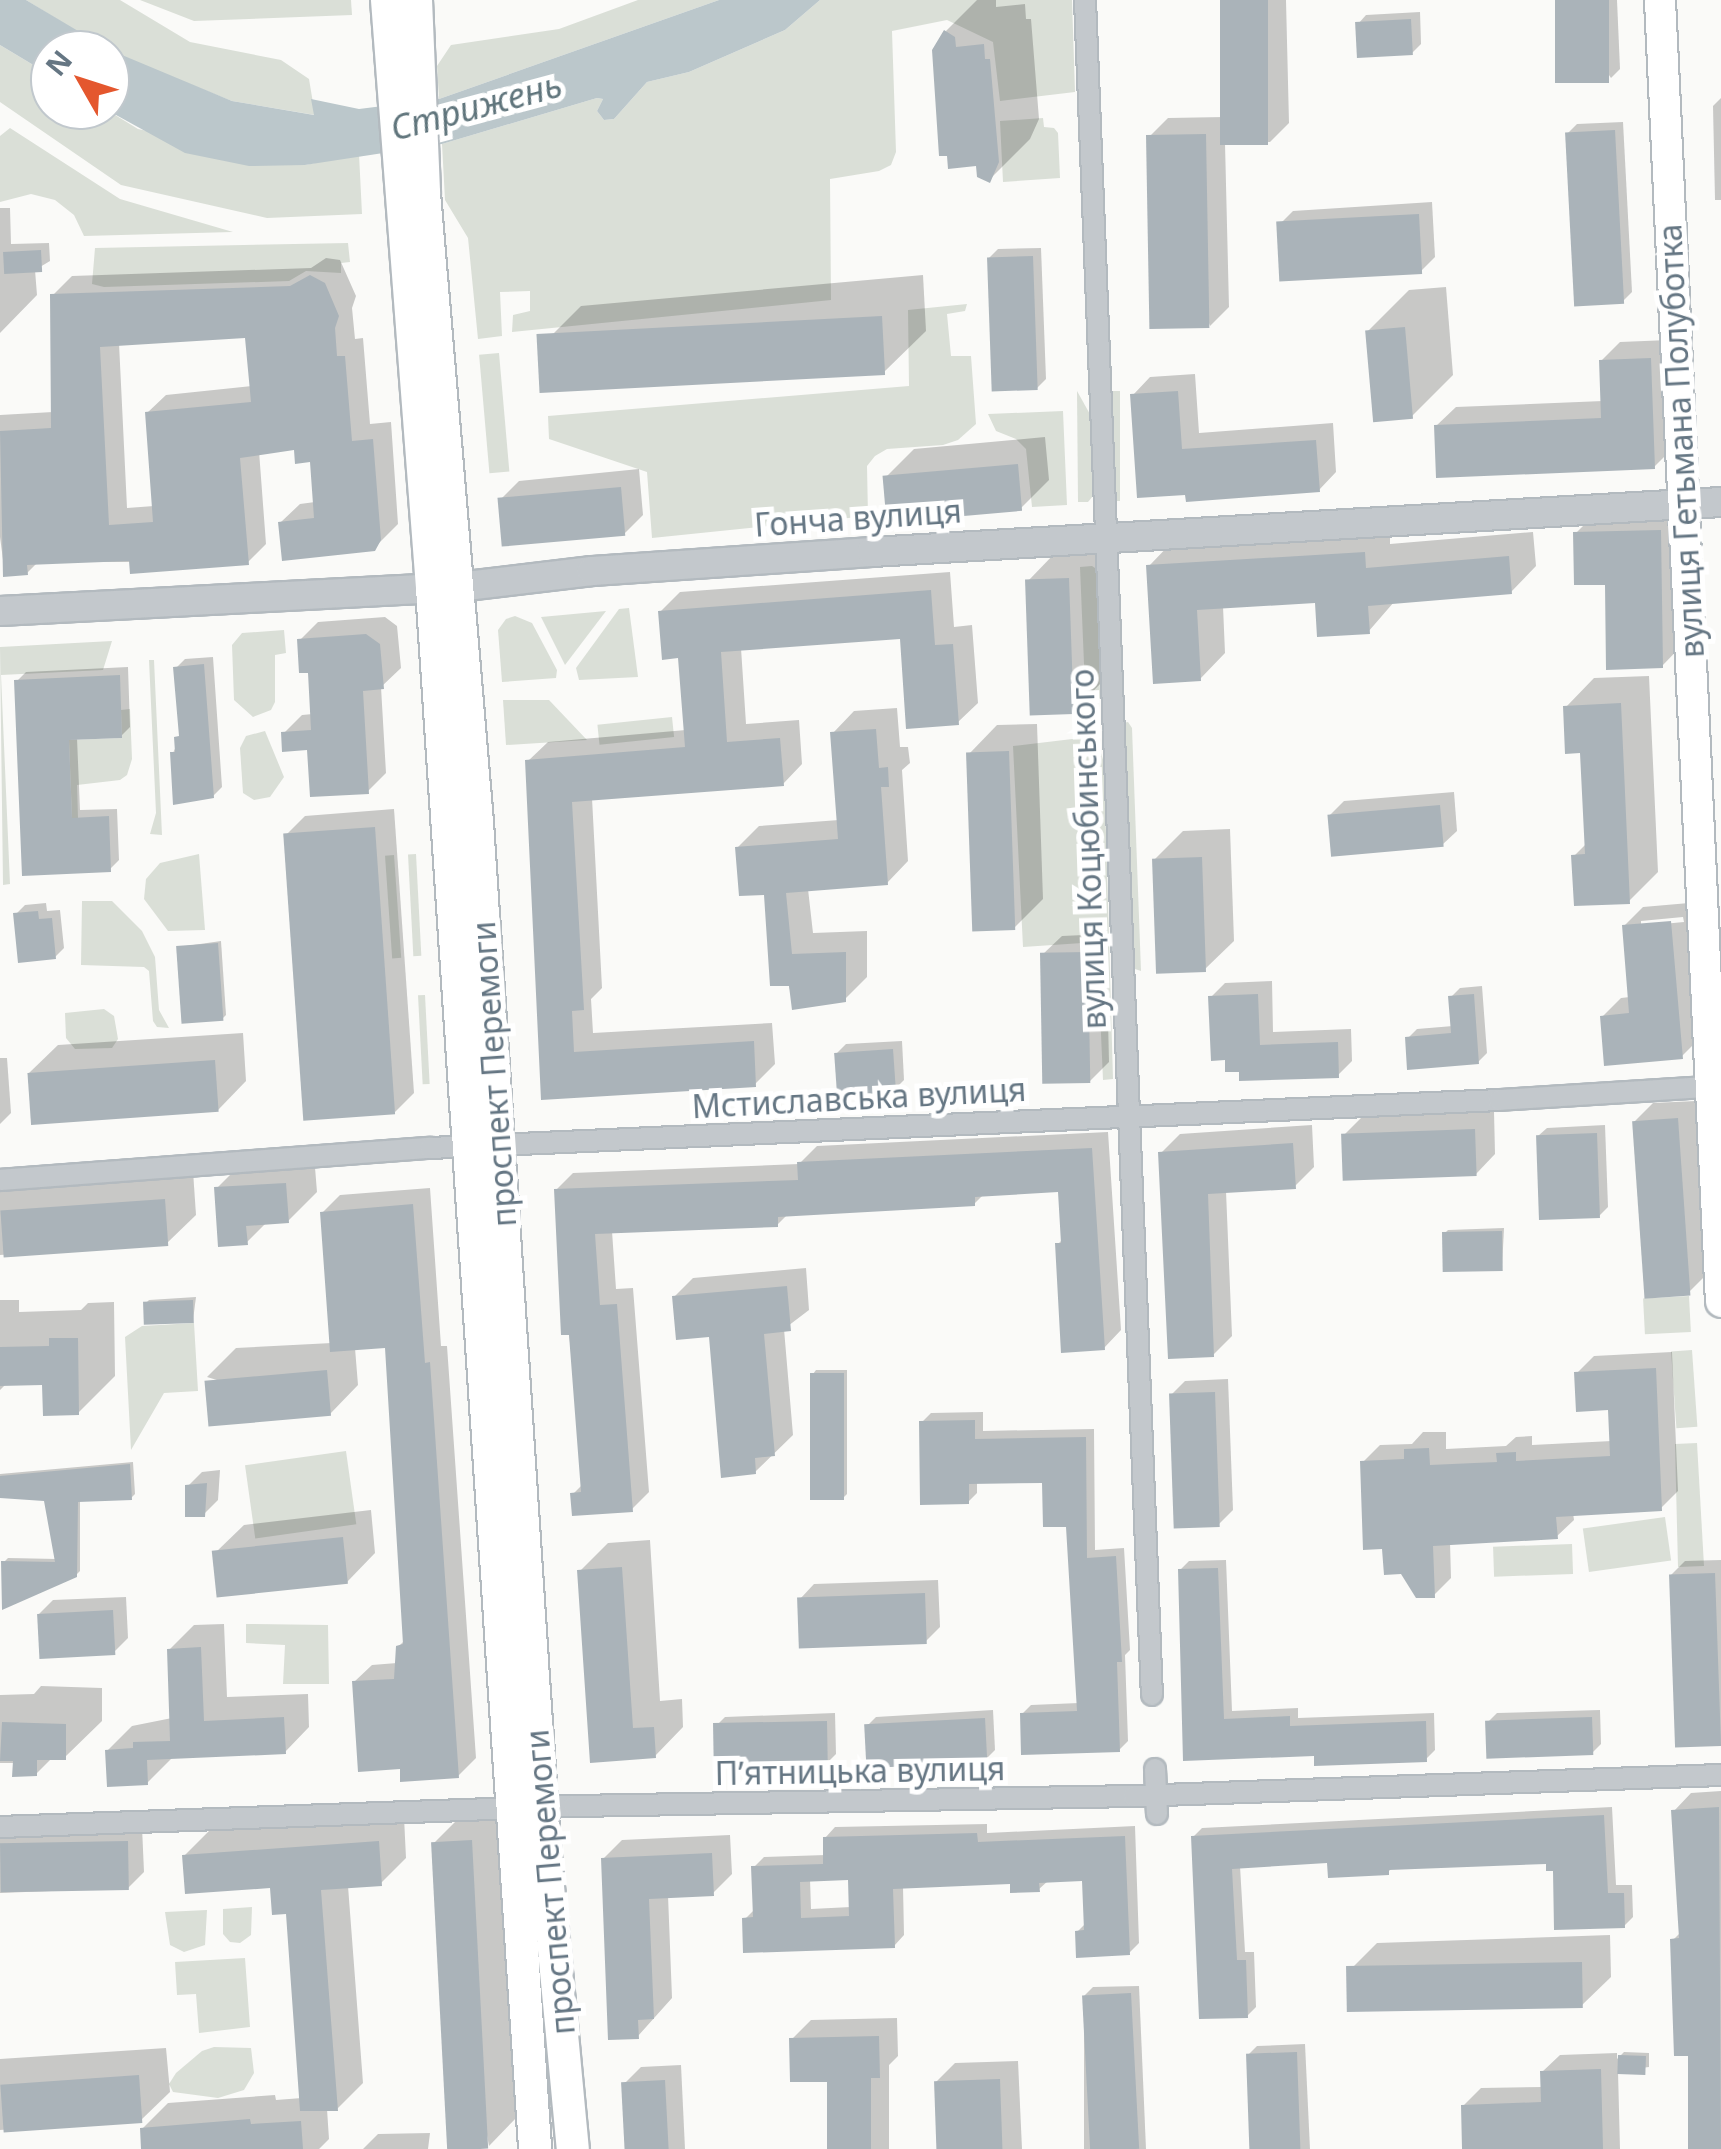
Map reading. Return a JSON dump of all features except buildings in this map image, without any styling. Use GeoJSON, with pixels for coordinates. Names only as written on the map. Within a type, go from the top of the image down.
{"type":"FeatureCollection","features":[{"type":"Feature","properties":{"kind":"main road","name":"проспект Перемоги"},"geometry":{"type":"LineString","coordinates":[[388,0],[403,66],[445,587],[527,1810],[535,2149]]}},
{"type":"Feature","properties":{"kind":"main road","name":"проспект Перемоги"},"geometry":{"type":"LineString","coordinates":[[403,66],[416,0]]}},
{"type":"Feature","properties":{"kind":"main road","name":"вулиця Гетьмана Полуботка"},"geometry":{"type":"LineString","coordinates":[[1660,0],[1715,1086],[1721,1302]]}},
{"type":"Feature","properties":{"kind":"main road","name":"проспект Перемоги"},"geometry":{"type":"LineString","coordinates":[[527,1810],[573,2149]]}},
{"type":"Feature","properties":{"kind":"street","name":"вулиця Коцюбинського"},"geometry":{"type":"LineString","coordinates":[[1084,0],[1152,1695]]}},
{"type":"Feature","properties":{"kind":"street","name":"Гонча вулиця"},"geometry":{"type":"LineString","coordinates":[[0,611],[445,587],[592,571],[1105,536],[1684,500],[1721,502]]}},
{"type":"Feature","properties":{"kind":"street","name":"Мстиславська вулиця"},"geometry":{"type":"LineString","coordinates":[[0,1180],[483,1145],[1715,1086]]}},
{"type":"Feature","properties":{"kind":"street"},"geometry":{"type":"LineString","coordinates":[[1155,1769],[1156,1805]]}},
{"type":"Feature","properties":{"kind":"street","name":"Пʼятницька вулиця"},"geometry":{"type":"LineString","coordinates":[[0,1827],[527,1810],[1156,1805],[1721,1775]]}},
{"type":"Feature","properties":{"kind":"shaded area"},"geometry":{"type":"Polygon","coordinates":[[[26,0],[120,0],[190,42],[281,60],[309,79],[315,115],[232,101],[130,59],[130,30],[75,30],[26,0]]]}},
{"type":"Feature","properties":{"kind":"shaded area"},"geometry":{"type":"Polygon","coordinates":[[[140,0],[351,0],[352,15],[194,21],[140,0]]]}},
{"type":"Feature","properties":{"kind":"shaded area"},"geometry":{"type":"Polygon","coordinates":[[[638,0],[719,0],[439,99],[437,66],[451,45],[559,29],[638,0]]]}},
{"type":"Feature","properties":{"kind":"shaded area"},"geometry":{"type":"Polygon","coordinates":[[[820,0],[1072,0],[1075,92],[1000,101],[993,42],[947,20],[892,31],[896,152],[891,165],[879,171],[830,179],[831,300],[512,332],[513,315],[530,311],[530,291],[500,292],[502,336],[478,339],[468,238],[445,200],[442,144],[597,98],[603,99],[597,111],[604,120],[614,119],[647,82],[689,72],[785,30],[820,0]]]}},
{"type":"Feature","properties":{"kind":"shaded area"},"geometry":{"type":"Polygon","coordinates":[[[0,45],[30,63],[30,123],[0,102],[0,45]]]}},
{"type":"Feature","properties":{"kind":"shaded area"},"geometry":{"type":"Polygon","coordinates":[[[1043,118],[1044,127],[1054,128],[1058,133],[1060,178],[1003,182],[1000,121],[1043,118]]]}},
{"type":"Feature","properties":{"kind":"shaded area"},"geometry":{"type":"Polygon","coordinates":[[[130,124],[305,165],[359,154],[362,214],[267,218],[121,185],[41,130],[130,130],[130,124]]]}},
{"type":"Feature","properties":{"kind":"shaded area"},"geometry":{"type":"Polygon","coordinates":[[[10,128],[120,199],[233,232],[84,236],[74,215],[55,200],[31,194],[0,202],[0,136],[10,128]]]}},
{"type":"Feature","properties":{"kind":"shaded area"},"geometry":{"type":"Polygon","coordinates":[[[348,243],[350,262],[341,263],[341,273],[306,271],[289,281],[104,287],[92,284],[95,248],[348,243]]]}},
{"type":"Feature","properties":{"kind":"shaded area"},"geometry":{"type":"Polygon","coordinates":[[[967,304],[965,311],[947,314],[951,356],[971,356],[976,424],[958,440],[943,445],[887,449],[875,456],[867,466],[868,516],[652,538],[647,472],[549,439],[548,416],[909,386],[908,310],[967,304]]]}},
{"type":"Feature","properties":{"kind":"shaded area"},"geometry":{"type":"Polygon","coordinates":[[[499,353],[509,472],[489,473],[479,355],[499,353]]]}},
{"type":"Feature","properties":{"kind":"shaded area"},"geometry":{"type":"Polygon","coordinates":[[[1077,391],[1091,416],[1093,496],[1088,502],[1078,502],[1077,391]]]}},
{"type":"Feature","properties":{"kind":"shaded area"},"geometry":{"type":"Polygon","coordinates":[[[1107,391],[1120,391],[1120,501],[1107,501],[1107,391]]]}},
{"type":"Feature","properties":{"kind":"shaded area"},"geometry":{"type":"Polygon","coordinates":[[[1063,411],[1067,505],[1032,507],[1026,449],[1016,439],[996,431],[988,414],[1063,411]]]}},
{"type":"Feature","properties":{"kind":"shaded area"},"geometry":{"type":"Polygon","coordinates":[[[1080,567],[1098,570],[1100,698],[1086,712],[1080,567]]]}},
{"type":"Feature","properties":{"kind":"shaded area"},"geometry":{"type":"Polygon","coordinates":[[[629,608],[638,677],[579,680],[576,668],[619,609],[629,608]]]}},
{"type":"Feature","properties":{"kind":"shaded area"},"geometry":{"type":"Polygon","coordinates":[[[606,611],[565,665],[541,617],[606,611]]]}},
{"type":"Feature","properties":{"kind":"shaded area"},"geometry":{"type":"Polygon","coordinates":[[[515,616],[532,623],[557,670],[556,678],[502,682],[498,630],[506,619],[515,616]]]}},
{"type":"Feature","properties":{"kind":"shaded area"},"geometry":{"type":"Polygon","coordinates":[[[284,630],[286,653],[275,655],[275,702],[271,710],[253,717],[234,700],[232,645],[242,633],[284,630]]]}},
{"type":"Feature","properties":{"kind":"shaded area"},"geometry":{"type":"Polygon","coordinates":[[[112,641],[103,670],[1,675],[10,884],[3,885],[0,647],[112,641]]]}},
{"type":"Feature","properties":{"kind":"shaded area"},"geometry":{"type":"Polygon","coordinates":[[[149,660],[154,660],[162,835],[150,834],[156,813],[149,660]]]}},
{"type":"Feature","properties":{"kind":"shaded area"},"geometry":{"type":"Polygon","coordinates":[[[503,700],[549,700],[587,740],[506,745],[503,700]]]}},
{"type":"Feature","properties":{"kind":"shaded area"},"geometry":{"type":"Polygon","coordinates":[[[130,709],[132,759],[127,775],[120,780],[77,785],[78,818],[72,818],[69,740],[122,738],[121,710],[130,709]]]}},
{"type":"Feature","properties":{"kind":"shaded area"},"geometry":{"type":"Polygon","coordinates":[[[672,717],[674,737],[600,745],[597,725],[672,717]]]}},
{"type":"Feature","properties":{"kind":"shaded area"},"geometry":{"type":"Polygon","coordinates":[[[1128,722],[1132,728],[1141,971],[1132,968],[1123,723],[1128,722]]]}},
{"type":"Feature","properties":{"kind":"shaded area"},"geometry":{"type":"Polygon","coordinates":[[[265,731],[284,777],[270,797],[254,800],[243,793],[240,748],[246,736],[265,731]]]}},
{"type":"Feature","properties":{"kind":"shaded area"},"geometry":{"type":"Polygon","coordinates":[[[1089,737],[1098,743],[1104,763],[1113,1079],[1103,1080],[1097,942],[1023,947],[1013,746],[1089,737]]]}},
{"type":"Feature","properties":{"kind":"shaded area"},"geometry":{"type":"Polygon","coordinates":[[[199,854],[205,930],[168,931],[144,899],[146,879],[160,863],[199,854]]]}},
{"type":"Feature","properties":{"kind":"shaded area"},"geometry":{"type":"Polygon","coordinates":[[[408,854],[416,854],[421,956],[413,956],[408,854]]]}},
{"type":"Feature","properties":{"kind":"shaded area"},"geometry":{"type":"Polygon","coordinates":[[[394,855],[401,958],[392,958],[385,856],[394,855]]]}},
{"type":"Feature","properties":{"kind":"shaded area"},"geometry":{"type":"Polygon","coordinates":[[[82,901],[112,901],[142,931],[155,957],[159,1010],[169,1028],[157,1027],[153,1021],[149,971],[144,967],[81,965],[82,901]]]}},
{"type":"Feature","properties":{"kind":"shaded area"},"geometry":{"type":"Polygon","coordinates":[[[418,995],[425,995],[430,1084],[423,1084],[418,995]]]}},
{"type":"Feature","properties":{"kind":"shaded area"},"geometry":{"type":"Polygon","coordinates":[[[104,1009],[114,1016],[118,1039],[112,1048],[75,1049],[66,1038],[65,1013],[104,1009]]]}},
{"type":"Feature","properties":{"kind":"shaded area"},"geometry":{"type":"Polygon","coordinates":[[[1689,1296],[1691,1332],[1645,1334],[1643,1298],[1689,1296]]]}},
{"type":"Feature","properties":{"kind":"shaded area"},"geometry":{"type":"Polygon","coordinates":[[[194,1323],[198,1391],[164,1393],[131,1450],[125,1337],[142,1326],[194,1323]]]}},
{"type":"Feature","properties":{"kind":"shaded area"},"geometry":{"type":"Polygon","coordinates":[[[1692,1350],[1697,1427],[1676,1428],[1671,1351],[1692,1350]]]}},
{"type":"Feature","properties":{"kind":"shaded area"},"geometry":{"type":"Polygon","coordinates":[[[1697,1443],[1704,1566],[1678,1567],[1675,1444],[1697,1443]]]}},
{"type":"Feature","properties":{"kind":"shaded area"},"geometry":{"type":"Polygon","coordinates":[[[346,1451],[356,1524],[255,1538],[245,1465],[346,1451]]]}},
{"type":"Feature","properties":{"kind":"shaded area"},"geometry":{"type":"Polygon","coordinates":[[[1665,1517],[1671,1561],[1589,1572],[1583,1529],[1665,1517]]]}},
{"type":"Feature","properties":{"kind":"shaded area"},"geometry":{"type":"Polygon","coordinates":[[[1572,1544],[1573,1574],[1494,1577],[1493,1547],[1572,1544]]]}},
{"type":"Feature","properties":{"kind":"shaded area"},"geometry":{"type":"Polygon","coordinates":[[[246,1624],[328,1625],[329,1684],[283,1684],[285,1645],[246,1643],[246,1624]]]}},
{"type":"Feature","properties":{"kind":"shaded area"},"geometry":{"type":"Polygon","coordinates":[[[252,1907],[251,1935],[240,1943],[230,1942],[223,1934],[223,1909],[252,1907]]]}},
{"type":"Feature","properties":{"kind":"shaded area"},"geometry":{"type":"Polygon","coordinates":[[[207,1910],[205,1945],[184,1952],[170,1945],[165,1912],[207,1910]]]}},
{"type":"Feature","properties":{"kind":"shaded area"},"geometry":{"type":"Polygon","coordinates":[[[245,1958],[250,2027],[199,2033],[196,1994],[177,1995],[175,1962],[245,1958]]]}},
{"type":"Feature","properties":{"kind":"shaded area"},"geometry":{"type":"Polygon","coordinates":[[[214,2047],[251,2048],[254,2073],[244,2090],[218,2098],[173,2092],[169,2084],[176,2073],[202,2051],[214,2047]]]}},
{"type":"Feature","properties":{"kind":"water"},"geometry":{"type":"Polygon","coordinates":[[[0,0],[26,0],[76,30],[30,30],[30,63],[0,45],[0,0]]]}},
{"type":"Feature","properties":{"kind":"water","name":"Стрижень"},"geometry":{"type":"Polygon","coordinates":[[[719,0],[820,0],[785,30],[689,72],[647,82],[614,119],[604,120],[597,111],[603,99],[597,98],[442,144],[305,165],[249,166],[185,153],[130,123],[130,58],[232,101],[314,115],[311,99],[359,109],[439,99],[719,0]]]}}]}
